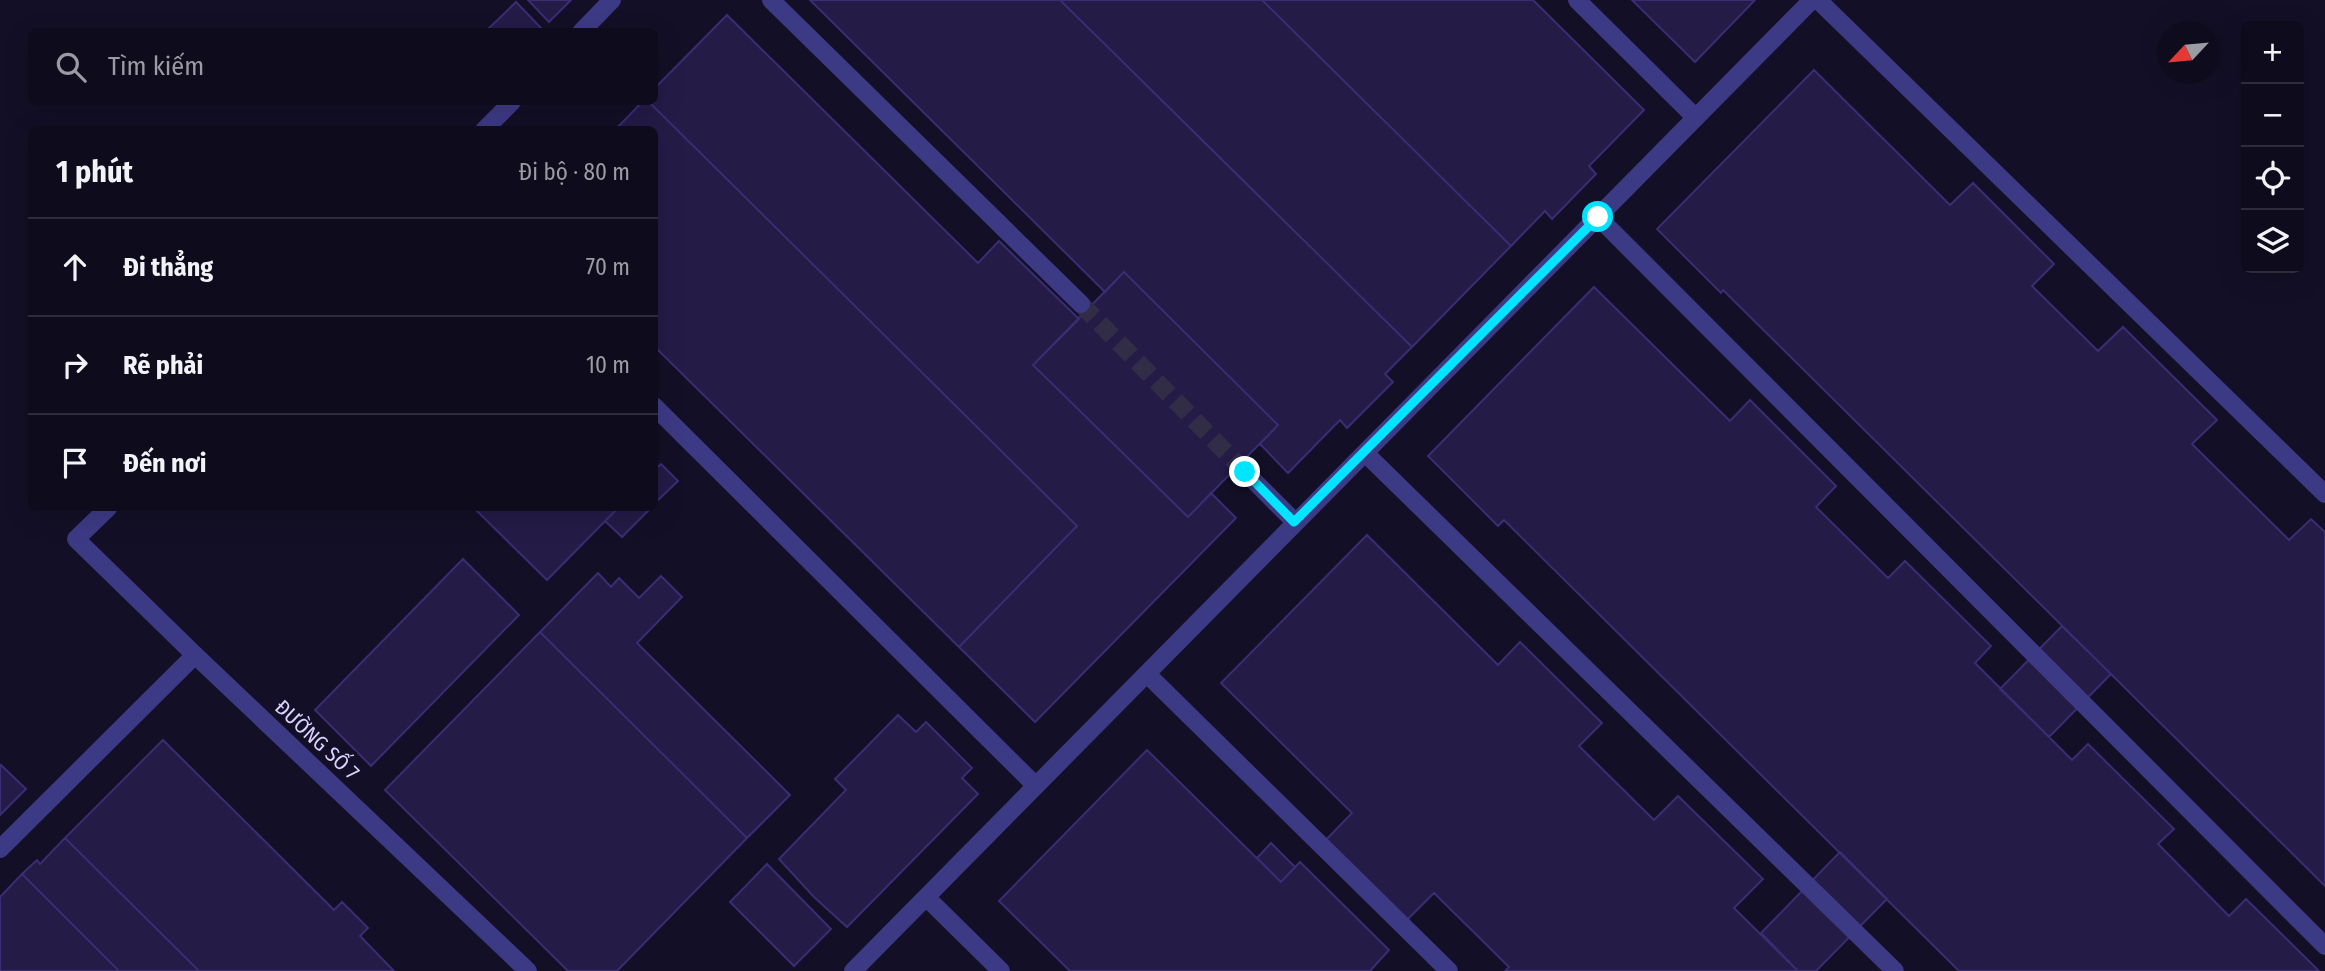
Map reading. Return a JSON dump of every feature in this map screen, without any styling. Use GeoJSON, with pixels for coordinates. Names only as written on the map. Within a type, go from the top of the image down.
{"type":"FeatureCollection","features":[{"type":"Feature","properties":{"kind":"lane"},"geometry":{"type":"LineString","coordinates":[[585,28],[612,0]]}},
{"type":"Feature","properties":{"kind":"lane"},"geometry":{"type":"LineString","coordinates":[[771,0],[1082,304]]}},
{"type":"Feature","properties":{"kind":"lane"},"geometry":{"type":"LineString","coordinates":[[1577,0],[1695,117]]}},
{"type":"Feature","properties":{"kind":"lane"},"geometry":{"type":"LineString","coordinates":[[853,971],[1812,0]]}},
{"type":"Feature","properties":{"kind":"lane"},"geometry":{"type":"LineString","coordinates":[[1818,0],[2325,494]]}},
{"type":"Feature","properties":{"kind":"lane"},"geometry":{"type":"LineString","coordinates":[[488,126],[509,105]]}},
{"type":"Feature","properties":{"kind":"lane"},"geometry":{"type":"LineString","coordinates":[[1598,217],[2325,946]]}},
{"type":"Feature","properties":{"kind":"lane"},"geometry":{"type":"LineString","coordinates":[[658,410],[1036,786]]}},
{"type":"Feature","properties":{"kind":"lane"},"geometry":{"type":"LineString","coordinates":[[1365,453],[1895,971]]}},
{"type":"Feature","properties":{"kind":"lane"},"geometry":{"type":"LineString","coordinates":[[1245,472],[1294,522]]}},
{"type":"Feature","properties":{"kind":"lane","name":"ĐƯỜNG SỐ 7"},"geometry":{"type":"LineString","coordinates":[[105,511],[76,539],[528,971]]}},
{"type":"Feature","properties":{"kind":"lane"},"geometry":{"type":"LineString","coordinates":[[0,849],[195,655]]}},
{"type":"Feature","properties":{"kind":"lane"},"geometry":{"type":"LineString","coordinates":[[1147,674],[1449,971]]}},
{"type":"Feature","properties":{"kind":"lane"},"geometry":{"type":"LineString","coordinates":[[926,897],[1000,971]]}},
{"type":"Feature","properties":{"kind":"building"},"geometry":{"type":"Polygon","coordinates":[[[528,0],[571,0],[549,22],[528,0]]]}},
{"type":"Feature","properties":{"kind":"building"},"geometry":{"type":"Polygon","coordinates":[[[810,0],[1060,0],[1412,347],[1385,374],[1393,382],[1347,428],[1340,420],[1288,473],[1260,444],[1278,425],[1124,272],[1105,292],[810,0]]]}},
{"type":"Feature","properties":{"kind":"building"},"geometry":{"type":"Polygon","coordinates":[[[1060,0],[1262,0],[1511,246],[1412,347],[1060,0]]]}},
{"type":"Feature","properties":{"kind":"building"},"geometry":{"type":"Polygon","coordinates":[[[1262,0],[1533,0],[1644,110],[1589,166],[1596,174],[1552,219],[1545,211],[1511,246],[1262,0]]]}},
{"type":"Feature","properties":{"kind":"building"},"geometry":{"type":"Polygon","coordinates":[[[1632,0],[1755,0],[1695,62],[1632,0]]]}},
{"type":"Feature","properties":{"kind":"building"},"geometry":{"type":"Polygon","coordinates":[[[516,2],[541,28],[489,28],[516,2]]]}},
{"type":"Feature","properties":{"kind":"building"},"geometry":{"type":"Polygon","coordinates":[[[727,15],[978,263],[999,241],[1079,319],[1033,365],[1188,517],[1211,493],[1236,518],[1035,722],[959,647],[1077,526],[652,105],[658,105],[658,85],[727,15]]]}},
{"type":"Feature","properties":{"kind":"building"},"geometry":{"type":"Polygon","coordinates":[[[1814,70],[1950,205],[1973,183],[2054,264],[2032,286],[2098,351],[2123,327],[2217,420],[2192,444],[2289,540],[2311,519],[2325,532],[2325,886],[1723,290],[1721,293],[1657,229],[1814,70]]]}},
{"type":"Feature","properties":{"kind":"building"},"geometry":{"type":"Polygon","coordinates":[[[639,105],[652,105],[1077,526],[959,647],[658,350],[658,126],[619,126],[639,105]]]}},
{"type":"Feature","properties":{"kind":"building"},"geometry":{"type":"Polygon","coordinates":[[[1124,272],[1278,425],[1188,517],[1033,365],[1124,272]]]}},
{"type":"Feature","properties":{"kind":"building"},"geometry":{"type":"Polygon","coordinates":[[[1594,287],[1730,421],[1750,400],[1836,486],[1816,507],[1888,578],[1905,561],[1991,646],[1975,663],[2072,760],[2088,744],[2174,829],[2158,844],[2229,916],[2246,899],[2319,971],[1959,971],[1504,520],[1498,526],[1428,456],[1594,287]]]}},
{"type":"Feature","properties":{"kind":"building"},"geometry":{"type":"Polygon","coordinates":[[[661,464],[678,481],[658,500],[658,467],[661,464]]]}},
{"type":"Feature","properties":{"kind":"building"},"geometry":{"type":"Polygon","coordinates":[[[477,511],[615,511],[547,580],[477,511]]]}},
{"type":"Feature","properties":{"kind":"building"},"geometry":{"type":"Polygon","coordinates":[[[615,511],[648,511],[622,537],[605,521],[615,511]]]}},
{"type":"Feature","properties":{"kind":"building"},"geometry":{"type":"Polygon","coordinates":[[[1367,535],[1498,665],[1520,642],[1602,723],[1579,746],[1654,820],[1678,796],[1763,879],[1734,908],[1798,971],[1505,971],[1509,967],[1434,893],[1398,929],[1317,849],[1352,813],[1221,683],[1367,535]]]}},
{"type":"Feature","properties":{"kind":"building"},"geometry":{"type":"Polygon","coordinates":[[[463,559],[519,615],[371,766],[315,710],[463,559]]]}},
{"type":"Feature","properties":{"kind":"building"},"geometry":{"type":"Polygon","coordinates":[[[598,573],[611,587],[619,578],[639,598],[661,576],[682,597],[637,643],[790,795],[747,838],[540,632],[598,573]]]}},
{"type":"Feature","properties":{"kind":"building"},"geometry":{"type":"Polygon","coordinates":[[[2062,626],[2111,674],[2049,737],[2000,689],[2062,626]]]}},
{"type":"Feature","properties":{"kind":"building"},"geometry":{"type":"Polygon","coordinates":[[[540,632],[747,838],[617,971],[568,971],[385,790],[540,632]]]}},
{"type":"Feature","properties":{"kind":"building"},"geometry":{"type":"Polygon","coordinates":[[[898,715],[916,732],[926,722],[972,768],[962,778],[978,794],[847,927],[814,897],[779,859],[846,790],[835,779],[898,715]]]}},
{"type":"Feature","properties":{"kind":"building"},"geometry":{"type":"Polygon","coordinates":[[[163,740],[334,910],[342,902],[368,928],[360,936],[394,971],[199,971],[65,838],[163,740]]]}},
{"type":"Feature","properties":{"kind":"building"},"geometry":{"type":"Polygon","coordinates":[[[1147,750],[1281,882],[1300,862],[1389,950],[1370,971],[1070,971],[999,901],[1147,750]]]}},
{"type":"Feature","properties":{"kind":"building"},"geometry":{"type":"Polygon","coordinates":[[[0,766],[26,789],[0,815],[0,766]]]}},
{"type":"Feature","properties":{"kind":"building"},"geometry":{"type":"Polygon","coordinates":[[[65,838],[199,971],[119,971],[22,874],[37,860],[40,864],[65,838]]]}},
{"type":"Feature","properties":{"kind":"building"},"geometry":{"type":"Polygon","coordinates":[[[1271,843],[1295,867],[1281,882],[1257,858],[1271,843]]]}},
{"type":"Feature","properties":{"kind":"building"},"geometry":{"type":"Polygon","coordinates":[[[1840,852],[1887,899],[1816,971],[1798,971],[1761,933],[1840,852]]]}},
{"type":"Feature","properties":{"kind":"building"},"geometry":{"type":"Polygon","coordinates":[[[767,864],[831,929],[794,966],[730,902],[767,864]]]}},
{"type":"Feature","properties":{"kind":"building"},"geometry":{"type":"Polygon","coordinates":[[[22,874],[119,971],[0,971],[0,897],[22,874]]]}},
{"type":"Feature","properties":{"kind":"tunnel"},"geometry":{"type":"LineString","coordinates":[[1081,304],[1245,472]]}},
{"type":"Feature","properties":{"kind":"route"},"geometry":{"type":"LineString","coordinates":[[1245,472],[1294,522],[1598,217]]}}]}
